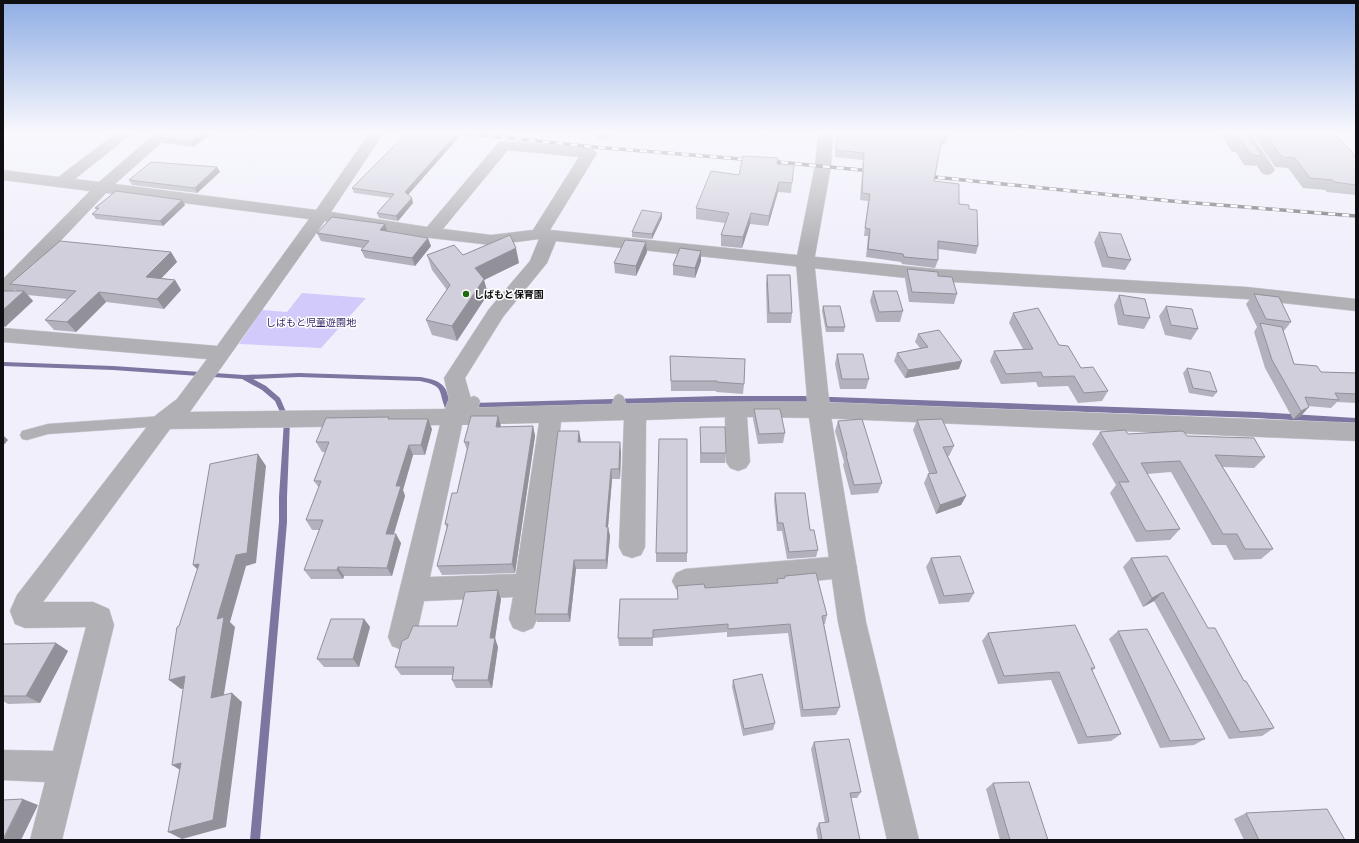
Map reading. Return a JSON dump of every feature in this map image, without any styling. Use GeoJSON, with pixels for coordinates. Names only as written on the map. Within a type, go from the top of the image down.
{"type":"FeatureCollection","features":[{"type":"Feature","properties":{"kind":"street"},"geometry":{"type":"LineString","coordinates":[[62,182],[77,170]]}},
{"type":"Feature","properties":{"kind":"street"},"geometry":{"type":"LineString","coordinates":[[3,290],[103,187],[122,170]]}},
{"type":"Feature","properties":{"kind":"street"},"geometry":{"type":"LineString","coordinates":[[46,840],[63,767],[100,625],[99,618],[93,614],[25,615],[23,611],[26,604],[164,420],[185,405],[352,170]]}},
{"type":"Feature","properties":{"kind":"street"},"geometry":{"type":"LineString","coordinates":[[431,233],[483,170]]}},
{"type":"Feature","properties":{"kind":"street"},"geometry":{"type":"LineString","coordinates":[[402,637],[464,409],[454,378],[496,313],[538,263],[546,246],[544,234],[579,170]]}},
{"type":"Feature","properties":{"kind":"street"},"geometry":{"type":"LineString","coordinates":[[822,170],[805,261],[819,402],[852,622],[903,840]]}},
{"type":"Feature","properties":{"kind":"street"},"geometry":{"type":"LineString","coordinates":[[3,175],[103,187],[491,240],[544,234],[935,275],[1246,293],[1356,305]]}},
{"type":"Feature","properties":{"kind":"street"},"geometry":{"type":"LineString","coordinates":[[3,335],[219,357]]}},
{"type":"Feature","properties":{"kind":"street"},"geometry":{"type":"LineString","coordinates":[[164,420],[303,419],[464,409],[551,413],[623,407],[736,409],[819,402],[1356,432]]}},
{"type":"Feature","properties":{"kind":"street"},"geometry":{"type":"LineString","coordinates":[[623,407],[632,547]]}},
{"type":"Feature","properties":{"kind":"street"},"geometry":{"type":"LineString","coordinates":[[736,409],[738,462]]}},
{"type":"Feature","properties":{"kind":"street"},"geometry":{"type":"LineString","coordinates":[[523,619],[551,413]]}},
{"type":"Feature","properties":{"kind":"street"},"geometry":{"type":"LineString","coordinates":[[685,581],[844,567]]}},
{"type":"Feature","properties":{"kind":"street"},"geometry":{"type":"LineString","coordinates":[[414,590],[528,585]]}},
{"type":"Feature","properties":{"kind":"street"},"geometry":{"type":"LineString","coordinates":[[3,765],[63,767]]}},
{"type":"Feature","properties":{"kind":"lane"},"geometry":{"type":"LineString","coordinates":[[27,436],[48,429],[164,420]]}},
{"type":"Feature","properties":{"kind":"green space","name":"しばもと児童遊園地"},"geometry":{"type":"Polygon","coordinates":[[[302,293],[366,298],[321,348],[239,344],[262,310],[287,312],[302,293]]]}},
{"type":"Feature","properties":{"kind":"building"},"geometry":{"type":"Polygon","coordinates":[[[141,170],[214,170],[195,188],[129,180],[141,170]]]}},
{"type":"Feature","properties":{"kind":"building"},"geometry":{"type":"Polygon","coordinates":[[[370,170],[424,170],[405,192],[412,198],[396,216],[377,213],[394,194],[352,188],[370,170]]]}},
{"type":"Feature","properties":{"kind":"building"},"geometry":{"type":"Polygon","coordinates":[[[740,170],[793,170],[792,183],[779,182],[769,216],[751,213],[743,237],[721,235],[729,213],[696,208],[711,171],[739,175],[740,170]]]}},
{"type":"Feature","properties":{"kind":"building"},"geometry":{"type":"Polygon","coordinates":[[[863,170],[936,170],[934,181],[959,184],[959,204],[969,205],[969,209],[977,210],[978,246],[938,241],[938,260],[904,257],[903,254],[868,249],[870,229],[865,228],[870,194],[862,193],[863,170]]]}},
{"type":"Feature","properties":{"kind":"building"},"geometry":{"type":"Polygon","coordinates":[[[1304,170],[1356,170],[1356,185],[1334,182],[1333,180],[1310,178],[1304,170]]]}},
{"type":"Feature","properties":{"kind":"building"},"geometry":{"type":"Polygon","coordinates":[[[116,191],[182,200],[160,221],[92,214],[99,208],[95,208],[116,191]]]}},
{"type":"Feature","properties":{"kind":"building"},"geometry":{"type":"Polygon","coordinates":[[[642,210],[662,213],[652,234],[632,232],[642,210]]]}},
{"type":"Feature","properties":{"kind":"building"},"geometry":{"type":"Polygon","coordinates":[[[332,217],[385,224],[380,230],[428,238],[412,258],[361,250],[369,241],[317,233],[332,217]]]}},
{"type":"Feature","properties":{"kind":"building"},"geometry":{"type":"Polygon","coordinates":[[[1099,232],[1121,234],[1131,260],[1108,257],[1099,232]]]}},
{"type":"Feature","properties":{"kind":"building"},"geometry":{"type":"Polygon","coordinates":[[[510,235],[516,248],[475,268],[484,279],[452,326],[426,320],[450,285],[427,255],[454,245],[463,255],[510,235]]]}},
{"type":"Feature","properties":{"kind":"building"},"geometry":{"type":"Polygon","coordinates":[[[625,240],[646,242],[636,266],[614,263],[625,240]]]}},
{"type":"Feature","properties":{"kind":"building"},"geometry":{"type":"Polygon","coordinates":[[[60,241],[171,252],[146,277],[175,280],[157,299],[99,292],[67,322],[45,320],[76,291],[10,284],[60,241]]]}},
{"type":"Feature","properties":{"kind":"building"},"geometry":{"type":"Polygon","coordinates":[[[680,248],[701,251],[695,268],[673,265],[680,248]]]}},
{"type":"Feature","properties":{"kind":"building"},"geometry":{"type":"Polygon","coordinates":[[[907,269],[938,272],[938,276],[952,277],[957,294],[912,292],[907,269]]]}},
{"type":"Feature","properties":{"kind":"building"},"geometry":{"type":"Polygon","coordinates":[[[767,275],[790,275],[792,313],[769,313],[767,275]]]}},
{"type":"Feature","properties":{"kind":"building"},"geometry":{"type":"Polygon","coordinates":[[[3,291],[24,291],[3,310],[3,291]]]}},
{"type":"Feature","properties":{"kind":"building"},"geometry":{"type":"Polygon","coordinates":[[[873,291],[897,291],[903,311],[879,312],[873,291]]]}},
{"type":"Feature","properties":{"kind":"building"},"geometry":{"type":"Polygon","coordinates":[[[1254,294],[1279,297],[1291,322],[1266,319],[1254,294]]]}},
{"type":"Feature","properties":{"kind":"building"},"geometry":{"type":"Polygon","coordinates":[[[1119,295],[1145,299],[1150,318],[1124,315],[1119,295]]]}},
{"type":"Feature","properties":{"kind":"building"},"geometry":{"type":"Polygon","coordinates":[[[823,306],[840,306],[845,327],[827,327],[823,306]]]}},
{"type":"Feature","properties":{"kind":"building"},"geometry":{"type":"Polygon","coordinates":[[[1166,306],[1192,309],[1198,329],[1171,325],[1166,306]]]}},
{"type":"Feature","properties":{"kind":"building"},"geometry":{"type":"Polygon","coordinates":[[[1038,308],[1059,345],[1068,346],[1081,368],[1093,367],[1108,391],[1084,393],[1074,376],[1043,377],[1041,372],[1006,374],[994,351],[1033,349],[1013,313],[1038,308]]]}},
{"type":"Feature","properties":{"kind":"building"},"geometry":{"type":"Polygon","coordinates":[[[1260,323],[1282,327],[1294,364],[1317,366],[1321,372],[1356,373],[1356,394],[1335,393],[1339,400],[1305,397],[1309,407],[1301,411],[1272,360],[1260,323]]]}},
{"type":"Feature","properties":{"kind":"building"},"geometry":{"type":"Polygon","coordinates":[[[939,330],[962,361],[908,370],[897,353],[928,347],[918,334],[939,330]]]}},
{"type":"Feature","properties":{"kind":"building"},"geometry":{"type":"Polygon","coordinates":[[[837,354],[863,354],[869,379],[842,379],[837,354]]]}},
{"type":"Feature","properties":{"kind":"building"},"geometry":{"type":"Polygon","coordinates":[[[670,356],[745,359],[744,384],[717,381],[671,381],[670,356]]]}},
{"type":"Feature","properties":{"kind":"building"},"geometry":{"type":"Polygon","coordinates":[[[1187,368],[1210,372],[1217,392],[1193,388],[1187,368]]]}},
{"type":"Feature","properties":{"kind":"building"},"geometry":{"type":"Polygon","coordinates":[[[754,409],[780,409],[785,433],[759,434],[754,409]]]}},
{"type":"Feature","properties":{"kind":"building"},"geometry":{"type":"Polygon","coordinates":[[[471,416],[498,416],[496,427],[533,426],[512,564],[437,566],[448,524],[445,524],[452,493],[457,493],[469,442],[464,442],[471,416]]]}},
{"type":"Feature","properties":{"kind":"building"},"geometry":{"type":"Polygon","coordinates":[[[389,417],[388,419],[428,419],[421,445],[409,445],[396,486],[401,486],[386,534],[396,534],[387,568],[338,567],[337,570],[304,570],[323,520],[306,520],[321,481],[314,481],[329,442],[316,442],[326,418],[389,417]]]}},
{"type":"Feature","properties":{"kind":"building"},"geometry":{"type":"Polygon","coordinates":[[[862,419],[882,483],[854,485],[838,421],[862,419]]]}},
{"type":"Feature","properties":{"kind":"building"},"geometry":{"type":"Polygon","coordinates":[[[942,419],[954,446],[943,447],[966,496],[940,505],[928,474],[937,473],[917,420],[942,419]]]}},
{"type":"Feature","properties":{"kind":"building"},"geometry":{"type":"Polygon","coordinates":[[[700,427],[725,427],[726,453],[701,453],[700,427]]]}},
{"type":"Feature","properties":{"kind":"building"},"geometry":{"type":"Polygon","coordinates":[[[1125,430],[1128,434],[1183,431],[1187,436],[1254,438],[1265,457],[1215,455],[1273,549],[1245,549],[1237,534],[1223,534],[1180,461],[1141,463],[1180,529],[1146,531],[1119,482],[1129,482],[1100,432],[1125,430]]]}},
{"type":"Feature","properties":{"kind":"building"},"geometry":{"type":"Polygon","coordinates":[[[558,431],[579,431],[578,442],[620,442],[619,469],[611,469],[606,527],[608,527],[606,560],[574,560],[568,614],[535,614],[558,431]]]}},
{"type":"Feature","properties":{"kind":"building"},"geometry":{"type":"Polygon","coordinates":[[[659,439],[687,439],[687,553],[656,553],[659,439]]]}},
{"type":"Feature","properties":{"kind":"building"},"geometry":{"type":"Polygon","coordinates":[[[258,454],[247,553],[236,555],[217,619],[224,617],[211,698],[232,693],[213,820],[168,832],[181,763],[172,765],[185,676],[169,680],[177,627],[179,626],[199,564],[193,565],[210,464],[258,454]]]}},
{"type":"Feature","properties":{"kind":"building"},"geometry":{"type":"Polygon","coordinates":[[[775,493],[805,493],[810,530],[814,530],[818,550],[789,552],[783,523],[778,523],[775,493]]]}},
{"type":"Feature","properties":{"kind":"building"},"geometry":{"type":"Polygon","coordinates":[[[960,556],[974,593],[944,596],[931,558],[960,556]]]}},
{"type":"Feature","properties":{"kind":"building"},"geometry":{"type":"Polygon","coordinates":[[[1167,556],[1208,628],[1215,628],[1244,681],[1246,681],[1274,728],[1240,732],[1163,592],[1152,598],[1131,558],[1167,556]]]}},
{"type":"Feature","properties":{"kind":"building"},"geometry":{"type":"Polygon","coordinates":[[[816,573],[827,615],[822,616],[840,707],[803,710],[790,624],[728,629],[728,624],[653,630],[653,638],[618,638],[620,599],[678,599],[677,586],[704,584],[705,588],[778,583],[777,579],[785,578],[785,576],[816,573]]]}},
{"type":"Feature","properties":{"kind":"building"},"geometry":{"type":"Polygon","coordinates":[[[498,590],[490,638],[495,638],[488,680],[452,680],[454,667],[395,667],[402,641],[408,638],[413,626],[457,626],[465,592],[498,590]]]}},
{"type":"Feature","properties":{"kind":"building"},"geometry":{"type":"Polygon","coordinates":[[[331,619],[364,619],[353,659],[317,659],[331,619]]]}},
{"type":"Feature","properties":{"kind":"building"},"geometry":{"type":"Polygon","coordinates":[[[1075,625],[1095,668],[1091,668],[1121,734],[1087,737],[1059,672],[1004,676],[988,633],[1075,625]]]}},
{"type":"Feature","properties":{"kind":"building"},"geometry":{"type":"Polygon","coordinates":[[[1147,629],[1205,739],[1170,741],[1118,631],[1147,629]]]}},
{"type":"Feature","properties":{"kind":"building"},"geometry":{"type":"Polygon","coordinates":[[[56,643],[26,696],[3,696],[3,644],[56,643]]]}},
{"type":"Feature","properties":{"kind":"building"},"geometry":{"type":"Polygon","coordinates":[[[762,674],[775,723],[744,729],[733,680],[762,674]]]}},
{"type":"Feature","properties":{"kind":"building"},"geometry":{"type":"Polygon","coordinates":[[[849,739],[861,792],[850,793],[860,840],[822,840],[819,823],[829,822],[814,742],[849,739]]]}},
{"type":"Feature","properties":{"kind":"building"},"geometry":{"type":"Polygon","coordinates":[[[1029,782],[1048,840],[1010,840],[993,783],[1029,782]]]}},
{"type":"Feature","properties":{"kind":"building"},"geometry":{"type":"Polygon","coordinates":[[[23,799],[3,839],[3,800],[23,799]]]}},
{"type":"Feature","properties":{"kind":"building"},"geometry":{"type":"Polygon","coordinates":[[[1327,809],[1345,840],[1259,840],[1246,813],[1327,809]]]}},
{"type":"Feature","properties":{"kind":"waterway"},"geometry":{"type":"LineString","coordinates":[[3,364],[113,368],[244,377],[299,375],[420,379],[440,386],[445,394],[447,406],[453,406]]}},
{"type":"Feature","properties":{"kind":"waterway"},"geometry":{"type":"LineString","coordinates":[[245,378],[264,388],[278,400],[287,421],[283,522],[255,840]]}},
{"type":"Feature","properties":{"kind":"waterway"},"geometry":{"type":"LineString","coordinates":[[470,406],[719,399],[803,399],[1257,415],[1356,421]]}},
{"type":"Feature","properties":{"kind":"railway"},"geometry":{"type":"LineString","coordinates":[[865,170],[872,171]]}},
{"type":"Feature","properties":{"kind":"railway"},"geometry":{"type":"LineString","coordinates":[[924,176],[1171,201],[1356,216]]}},
{"type":"Feature","properties":{"kind":"place","name":"しばもと保育園"},"geometry":{"type":"Point","coordinates":[466,294]}}]}
